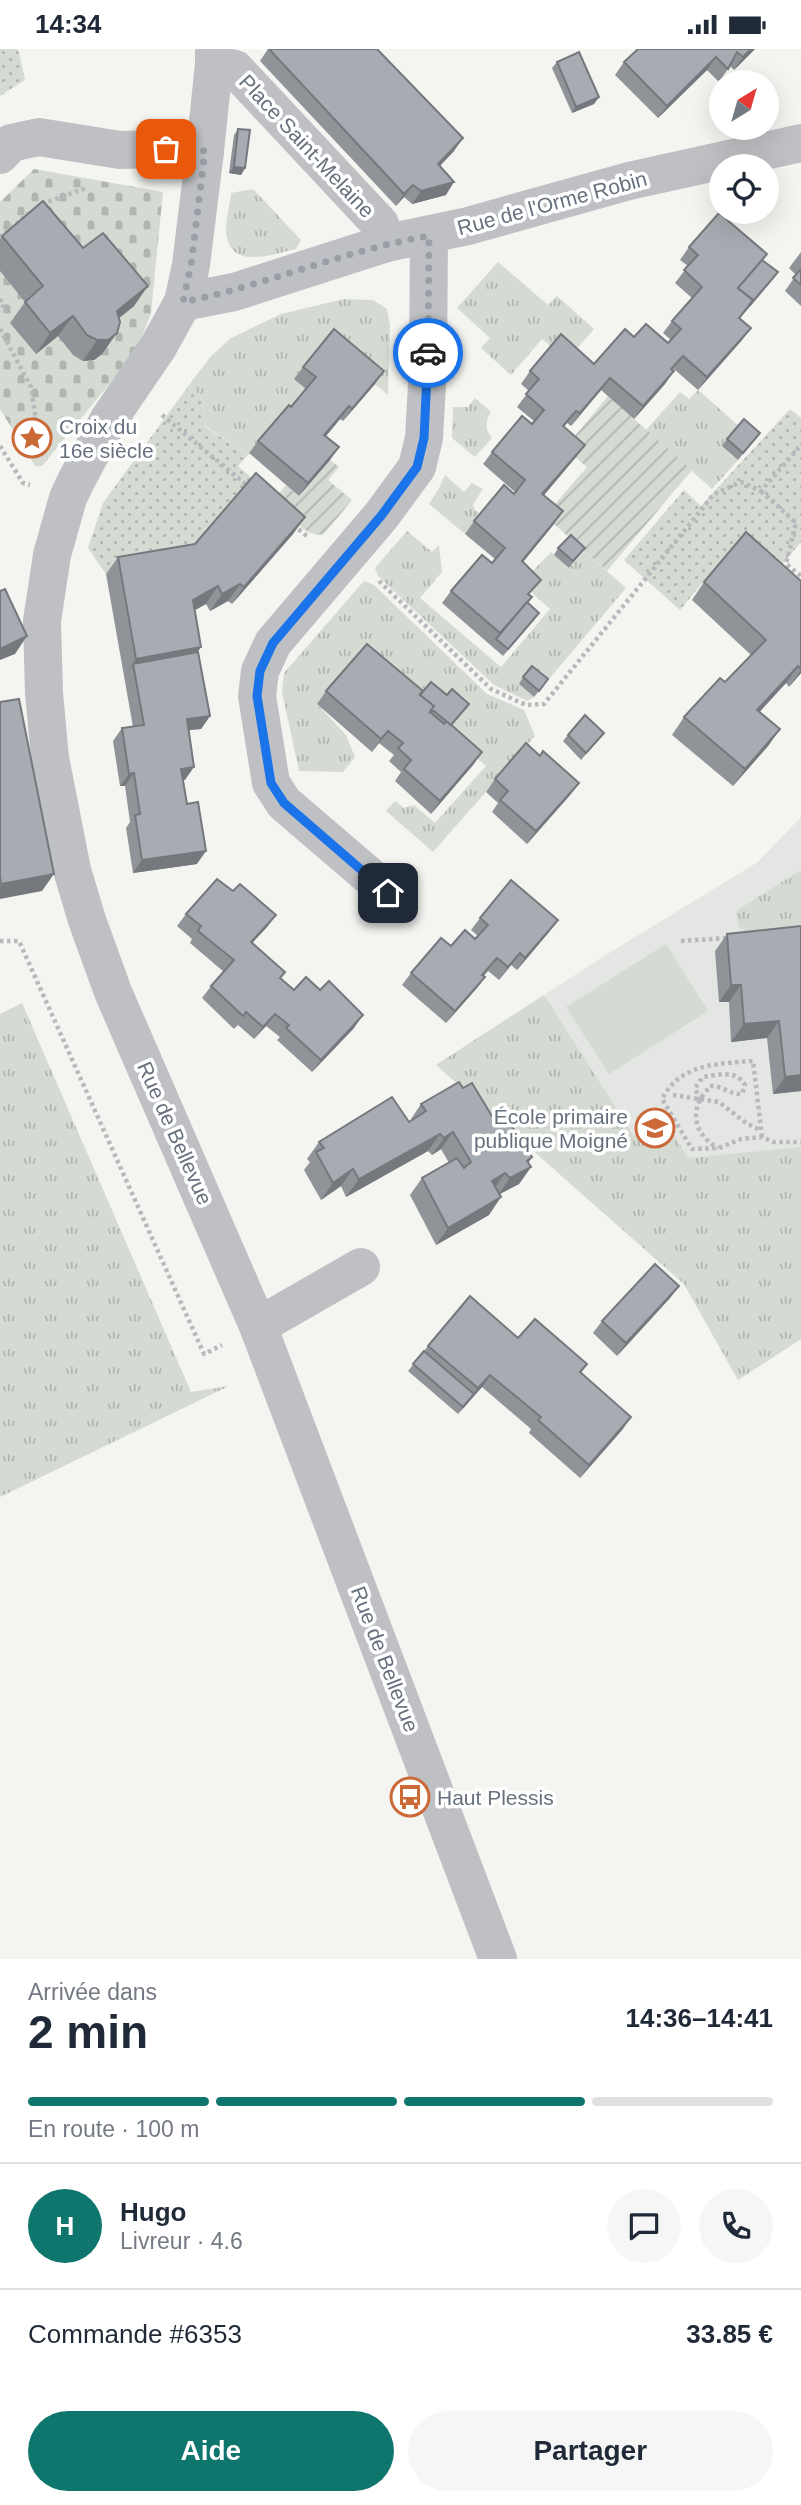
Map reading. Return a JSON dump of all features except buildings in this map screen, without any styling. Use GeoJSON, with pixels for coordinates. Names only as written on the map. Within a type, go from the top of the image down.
{"type":"FeatureCollection","features":[{"type":"Feature","properties":{"kind":"street","name":"Rue de Bellevue"},"geometry":{"type":"LineString","coordinates":[[214,57],[191,265],[183,302],[158,348],[109,419],[76,481],[68,498],[52,555],[42,621],[44,693],[50,758],[72,870],[113,992],[258,1326],[498,1959]]}},
{"type":"Feature","properties":{"kind":"street","name":"Place Saint-Melaine"},"geometry":{"type":"LineString","coordinates":[[214,57],[235,69],[380,224],[387,243]]}},
{"type":"Feature","properties":{"kind":"street"},"geometry":{"type":"LineString","coordinates":[[0,155],[11,143],[39,137],[120,151],[182,148],[205,151]]}},
{"type":"Feature","properties":{"kind":"street","name":"Rue de l'Orme Robin"},"geometry":{"type":"LineString","coordinates":[[183,302],[234,292],[387,243],[429,236],[629,181],[801,143]]}},
{"type":"Feature","properties":{"kind":"street"},"geometry":{"type":"LineString","coordinates":[[388,893],[284,803],[271,783],[257,696],[260,671],[273,643],[381,516],[417,467],[424,438],[429,236]]}},
{"type":"Feature","properties":{"kind":"street"},"geometry":{"type":"LineString","coordinates":[[258,1326],[361,1267]]}},
{"type":"Feature","properties":{"kind":"path"},"geometry":{"type":"LineString","coordinates":[[0,237],[39,204],[83,189],[88,145]]}},
{"type":"Feature","properties":{"kind":"path"},"geometry":{"type":"LineString","coordinates":[[0,299],[4,305],[0,311]]}},
{"type":"Feature","properties":{"kind":"path"},"geometry":{"type":"LineString","coordinates":[[0,329],[31,387],[41,453],[76,481]]}},
{"type":"Feature","properties":{"kind":"path"},"geometry":{"type":"LineString","coordinates":[[130,389],[257,494]]}},
{"type":"Feature","properties":{"kind":"path"},"geometry":{"type":"LineString","coordinates":[[761,491],[801,445]]}},
{"type":"Feature","properties":{"kind":"path"},"geometry":{"type":"LineString","coordinates":[[341,564],[354,574],[376,578],[491,689],[526,705],[544,703],[714,494],[741,482],[761,491],[796,523],[786,564],[801,576]]}},
{"type":"Feature","properties":{"kind":"path"},"geometry":{"type":"LineString","coordinates":[[681,941],[734,938]]}},
{"type":"Feature","properties":{"kind":"path"},"geometry":{"type":"LineString","coordinates":[[0,941],[19,941],[204,1355],[258,1326]]}},
{"type":"Feature","properties":{"kind":"path"},"geometry":{"type":"LineString","coordinates":[[753,1061],[761,1134],[719,1148],[692,1149],[662,1099],[671,1082],[705,1064],[753,1061]]}},
{"type":"Feature","properties":{"kind":"path"},"geometry":{"type":"LineString","coordinates":[[700,1100],[695,1088],[703,1077],[734,1074],[741,1078],[745,1085],[742,1094],[735,1095],[716,1085],[710,1086],[700,1100],[696,1122],[698,1131],[719,1148]]}},
{"type":"Feature","properties":{"kind":"path"},"geometry":{"type":"LineString","coordinates":[[673,1095],[719,1102],[774,1142],[801,1142]]}},
{"type":"Feature","properties":{"kind":"shaded area","name":"École primaire publique Moigné"},"geometry":{"type":"Polygon","coordinates":[[[801,817],[801,1339],[738,1380],[684,1284],[436,1065],[609,953],[758,862],[801,817]]]}},
{"type":"Feature","properties":{"kind":"green space"},"geometry":{"type":"Polygon","coordinates":[[[0,49],[18,49],[25,80],[0,96],[0,49]]]}},
{"type":"Feature","properties":{"kind":"green space"},"geometry":{"type":"Polygon","coordinates":[[[34,169],[163,192],[151,313],[137,350],[42,466],[35,466],[0,409],[0,202],[34,169]]]}},
{"type":"Feature","properties":{"kind":"green space"},"geometry":{"type":"Polygon","coordinates":[[[253,189],[301,240],[296,249],[267,256],[247,257],[231,248],[226,228],[231,193],[253,189]]]}},
{"type":"Feature","properties":{"kind":"green space"},"geometry":{"type":"Polygon","coordinates":[[[498,262],[548,305],[557,296],[594,329],[567,360],[542,339],[511,375],[481,348],[490,338],[457,308],[498,262]]]}},
{"type":"Feature","properties":{"kind":"green space"},"geometry":{"type":"Polygon","coordinates":[[[344,299],[373,300],[387,309],[390,325],[388,395],[325,342],[307,390],[248,455],[204,425],[202,403],[198,393],[189,385],[211,356],[231,338],[281,314],[344,299]]]}},
{"type":"Feature","properties":{"kind":"green space"},"geometry":{"type":"Polygon","coordinates":[[[189,385],[203,403],[204,426],[248,455],[238,466],[254,480],[183,561],[106,574],[88,548],[103,503],[189,385]]]}},
{"type":"Feature","properties":{"kind":"green space"},"geometry":{"type":"Polygon","coordinates":[[[698,390],[739,426],[722,446],[738,460],[712,489],[646,430],[680,392],[689,399],[698,390]]]}},
{"type":"Feature","properties":{"kind":"green space"},"geometry":{"type":"Polygon","coordinates":[[[608,396],[692,470],[607,571],[554,524],[549,511],[587,467],[565,448],[608,396]]]}},
{"type":"Feature","properties":{"kind":"green space"},"geometry":{"type":"Polygon","coordinates":[[[475,398],[491,412],[486,425],[492,438],[475,457],[452,438],[453,407],[468,407],[475,398]]]}},
{"type":"Feature","properties":{"kind":"green space"},"geometry":{"type":"Polygon","coordinates":[[[790,409],[801,418],[801,542],[771,577],[734,545],[680,610],[624,560],[684,490],[701,506],[790,409]]]}},
{"type":"Feature","properties":{"kind":"green space"},"geometry":{"type":"Polygon","coordinates":[[[330,460],[339,467],[328,480],[352,500],[324,534],[317,534],[296,523],[276,497],[286,485],[300,496],[330,460]]]}},
{"type":"Feature","properties":{"kind":"green space"},"geometry":{"type":"Polygon","coordinates":[[[445,475],[464,492],[472,483],[483,489],[473,505],[481,515],[465,534],[429,504],[445,475]]]}},
{"type":"Feature","properties":{"kind":"green space"},"geometry":{"type":"Polygon","coordinates":[[[407,531],[432,552],[439,545],[442,572],[420,598],[501,667],[550,609],[532,593],[529,575],[551,552],[569,568],[584,551],[626,588],[543,686],[519,684],[534,697],[527,701],[494,685],[378,576],[375,568],[407,531]]]}},
{"type":"Feature","properties":{"kind":"green space"},"geometry":{"type":"Polygon","coordinates":[[[364,581],[374,585],[487,694],[524,710],[535,736],[433,852],[386,811],[395,801],[404,808],[414,805],[435,823],[486,766],[414,703],[317,704],[346,735],[355,757],[343,772],[299,771],[282,692],[284,673],[364,581]]]}},
{"type":"Feature","properties":{"kind":"green space"},"geometry":{"type":"Polygon","coordinates":[[[801,870],[801,928],[745,931],[739,927],[736,914],[739,909],[801,870]]]}},
{"type":"Feature","properties":{"kind":"green space"},"geometry":{"type":"Polygon","coordinates":[[[666,944],[708,1011],[609,1074],[566,1007],[666,944]]]}},
{"type":"Feature","properties":{"kind":"green space"},"geometry":{"type":"Polygon","coordinates":[[[544,995],[634,1136],[664,1117],[690,1158],[801,1147],[801,1339],[738,1380],[684,1284],[436,1065],[544,995]]]}},
{"type":"Feature","properties":{"kind":"green space"},"geometry":{"type":"Polygon","coordinates":[[[22,1003],[191,1392],[229,1386],[0,1497],[0,1014],[22,1003]]]}},
{"type":"Feature","properties":{"kind":"way so far"},"geometry":{"type":"LineString","coordinates":[[166,149],[205,151],[191,265],[183,302],[234,292],[387,243],[429,236],[428,353]]}},
{"type":"Feature","properties":{"kind":"place","name":"Croix du 16e siècle"},"geometry":{"type":"Point","coordinates":[32,438]}},
{"type":"Feature","properties":{"kind":"place","name":"École primaire publique Moigné"},"geometry":{"type":"Point","coordinates":[655,1128]}},
{"type":"Feature","properties":{"kind":"place","name":"Haut Plessis"},"geometry":{"type":"Point","coordinates":[410,1797]}},
{"type":"Feature","properties":{"kind":"route"},"geometry":{"type":"LineString","coordinates":[[388,893],[284,803],[271,783],[257,696],[260,671],[273,643],[381,516],[417,467],[424,438],[428,353]]}}]}
